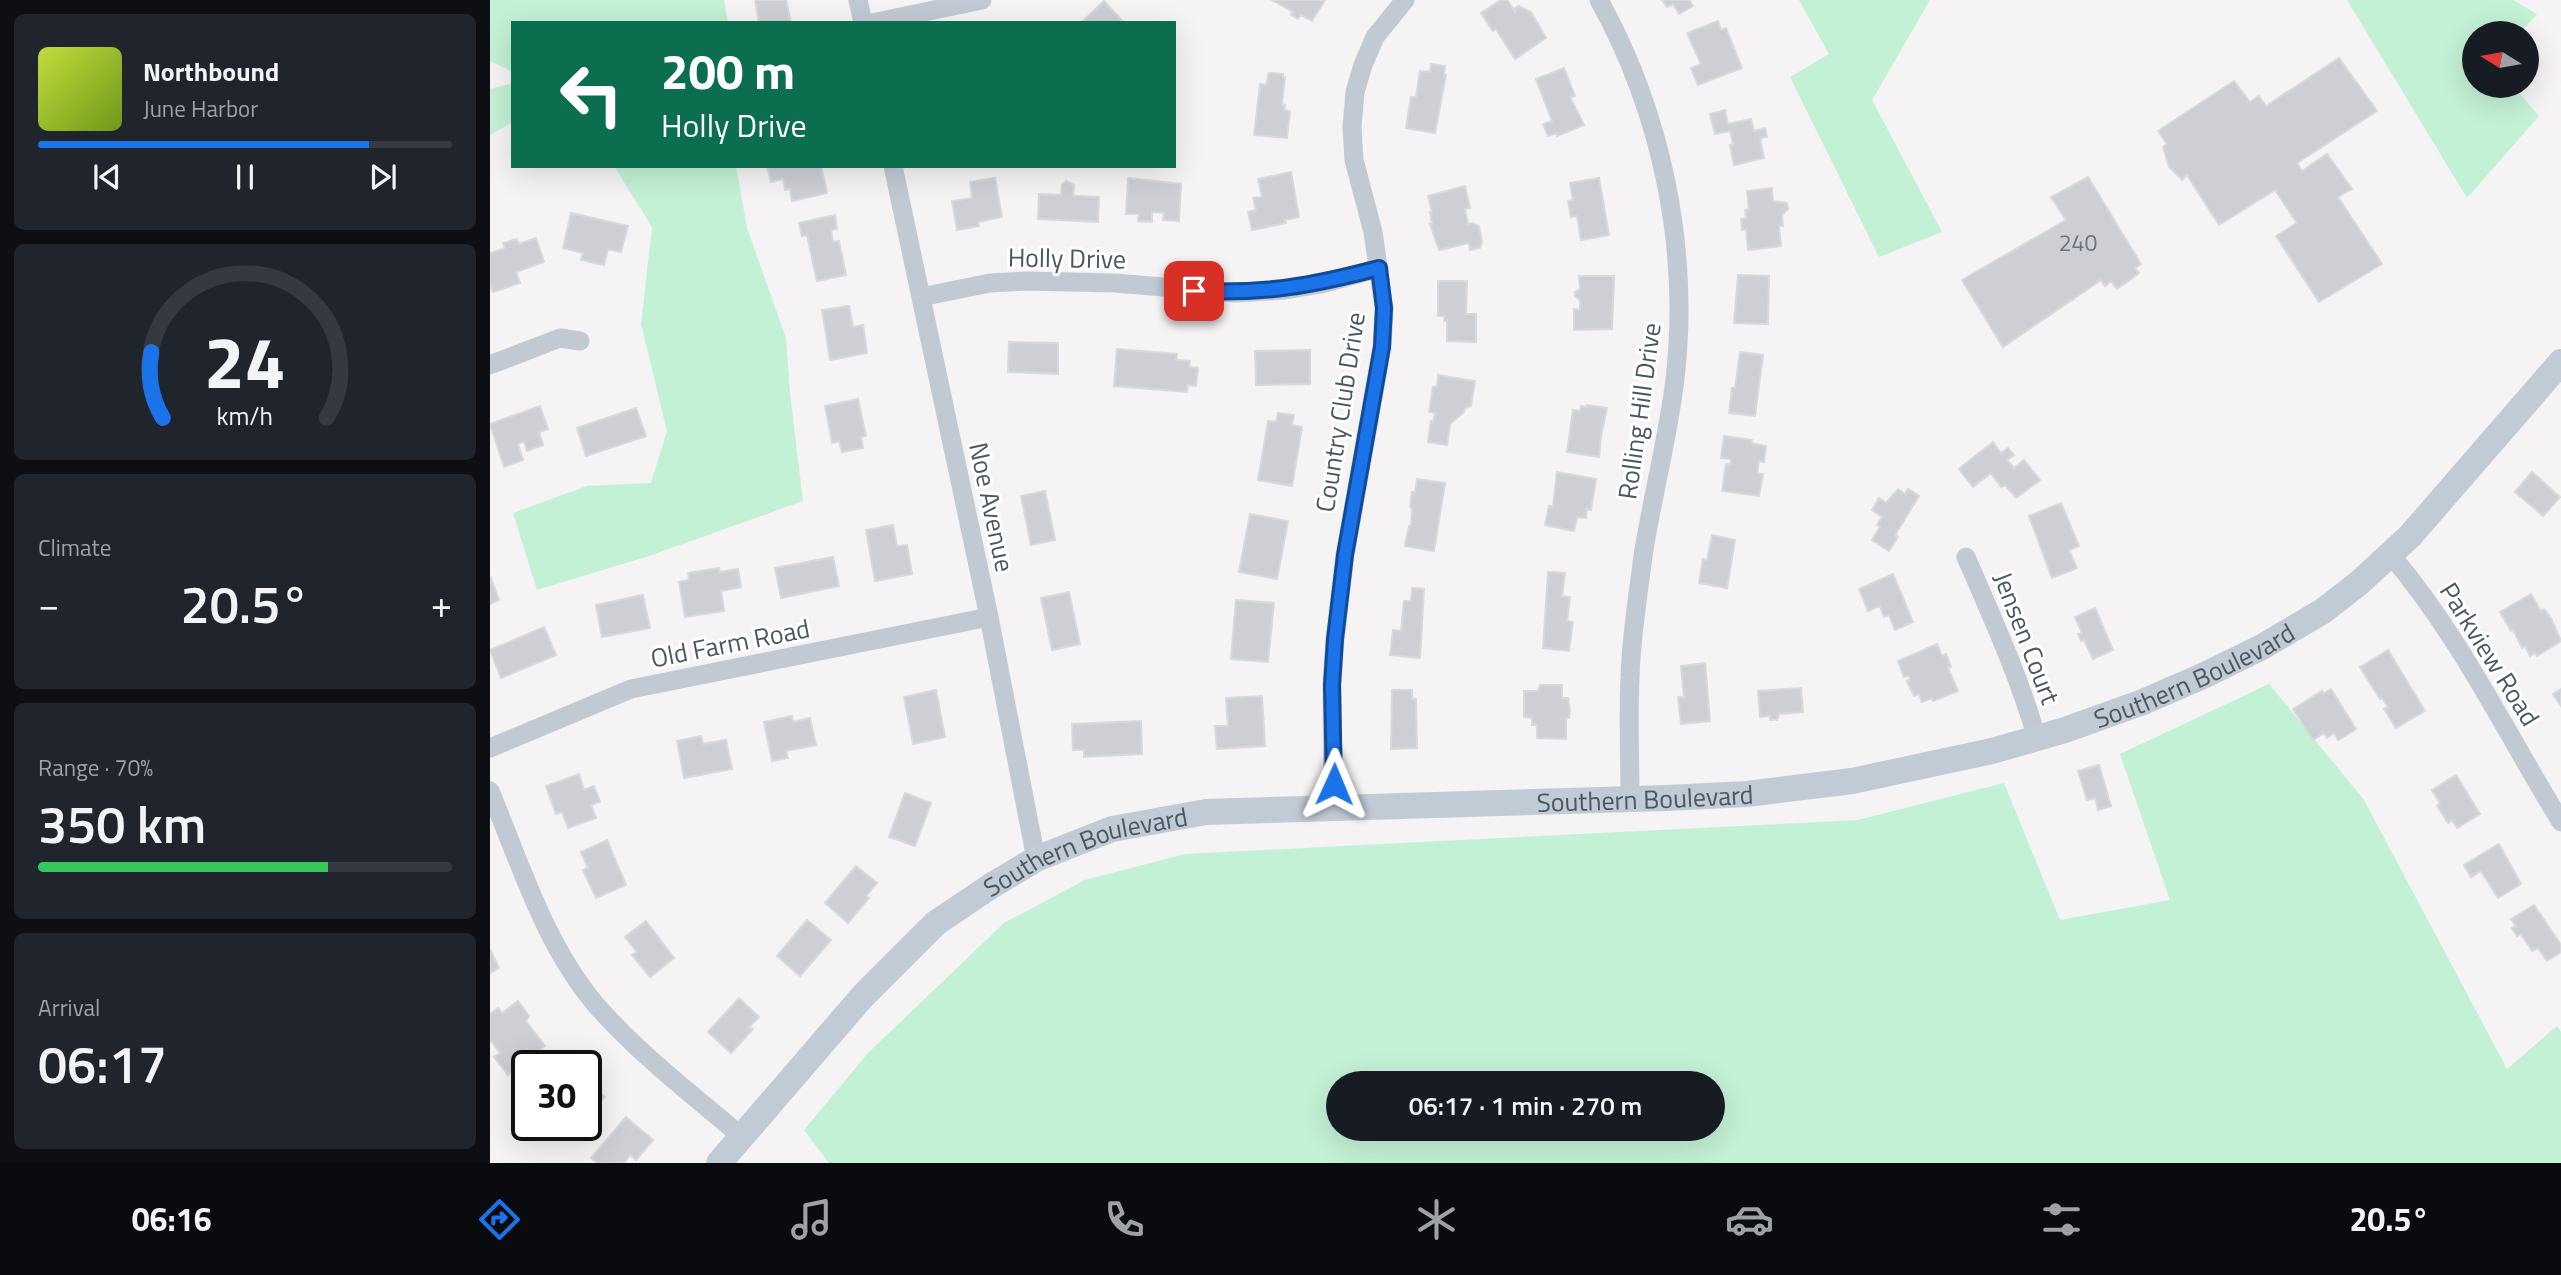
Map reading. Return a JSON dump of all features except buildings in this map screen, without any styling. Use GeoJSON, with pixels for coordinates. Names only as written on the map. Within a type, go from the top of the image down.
{"type":"FeatureCollection","features":[{"type":"Feature","properties":{"kind":"main road","name":"Southern Boulevard"},"geometry":{"type":"LineString","coordinates":[[719,1163],[862,997],[936,923],[1036,859],[1112,829],[1206,812],[1630,800],[1746,794],[1852,781],[1957,759],[2037,738],[2143,702],[2262,647],[2323,611],[2359,583],[2434,511],[2561,362]]}},
{"type":"Feature","properties":{"kind":"street"},"geometry":{"type":"LineString","coordinates":[[858,0],[863,21]]}},
{"type":"Feature","properties":{"kind":"street"},"geometry":{"type":"LineString","coordinates":[[882,21],[982,0]]}},
{"type":"Feature","properties":{"kind":"street","name":"Country Club Drive"},"geometry":{"type":"LineString","coordinates":[[1333,808],[1332,685],[1335,639],[1345,555],[1382,347],[1384,308],[1373,232],[1354,160],[1352,127],[1355,92],[1375,37],[1405,0]]}},
{"type":"Feature","properties":{"kind":"street","name":"Rolling Hill Drive"},"geometry":{"type":"LineString","coordinates":[[1599,0],[1632,67],[1648,111],[1672,217],[1678,270],[1679,318],[1675,379],[1643,555],[1630,675],[1630,800]]}},
{"type":"Feature","properties":{"kind":"street","name":"Noe Avenue"},"geometry":{"type":"LineString","coordinates":[[893,168],[989,617],[1036,859]]}},
{"type":"Feature","properties":{"kind":"street","name":"Holly Drive"},"geometry":{"type":"LineString","coordinates":[[921,297],[990,283],[1026,281],[1115,283],[1205,291],[1261,291],[1321,284],[1379,268]]}},
{"type":"Feature","properties":{"kind":"street"},"geometry":{"type":"LineString","coordinates":[[490,365],[560,338],[580,341]]}},
{"type":"Feature","properties":{"kind":"street","name":"Parkview Road"},"geometry":{"type":"LineString","coordinates":[[2390,554],[2423,592],[2449,632],[2561,822]]}},
{"type":"Feature","properties":{"kind":"street","name":"Jensen Court"},"geometry":{"type":"LineString","coordinates":[[1966,557],[2008,654],[2037,738]]}},
{"type":"Feature","properties":{"kind":"street","name":"Old Farm Road"},"geometry":{"type":"LineString","coordinates":[[490,748],[631,690],[989,617]]}},
{"type":"Feature","properties":{"kind":"street"},"geometry":{"type":"LineString","coordinates":[[490,792],[552,939],[595,1004],[625,1035],[742,1137]]}},
{"type":"Feature","properties":{"kind":"green space"},"geometry":{"type":"Polygon","coordinates":[[[490,0],[724,0],[728,21],[511,21],[511,71],[490,61],[490,0]]]}},
{"type":"Feature","properties":{"kind":"green space"},"geometry":{"type":"Polygon","coordinates":[[[1799,0],[1930,0],[1872,100],[1942,232],[1879,257],[1790,77],[1829,54],[1799,0]]]}},
{"type":"Feature","properties":{"kind":"green space"},"geometry":{"type":"Polygon","coordinates":[[[2347,0],[2513,0],[2537,14],[2531,21],[2462,21],[2462,98],[2523,98],[2539,116],[2467,198],[2347,0]]]}},
{"type":"Feature","properties":{"kind":"green space"},"geometry":{"type":"Polygon","coordinates":[[[511,84],[511,123],[490,135],[490,89],[511,84]]]}},
{"type":"Feature","properties":{"kind":"green space"},"geometry":{"type":"Polygon","coordinates":[[[615,168],[736,168],[747,228],[786,338],[803,501],[649,556],[537,590],[513,513],[587,486],[651,483],[667,431],[641,324],[652,227],[615,168]]]}},
{"type":"Feature","properties":{"kind":"green space"},"geometry":{"type":"Polygon","coordinates":[[[2269,684],[2364,800],[2507,1069],[2557,1026],[2561,1032],[2561,1163],[829,1163],[804,1130],[868,1053],[1004,923],[1085,880],[1185,854],[1858,820],[2004,783],[2060,920],[2170,900],[2120,754],[2269,684]]]}},
{"type":"Feature","properties":{"kind":"route"},"geometry":{"type":"LineString","coordinates":[[1194,291],[1236,293],[1285,290],[1321,284],[1379,268],[1384,308],[1382,347],[1345,555],[1335,639],[1332,685],[1334,784]]}}]}
